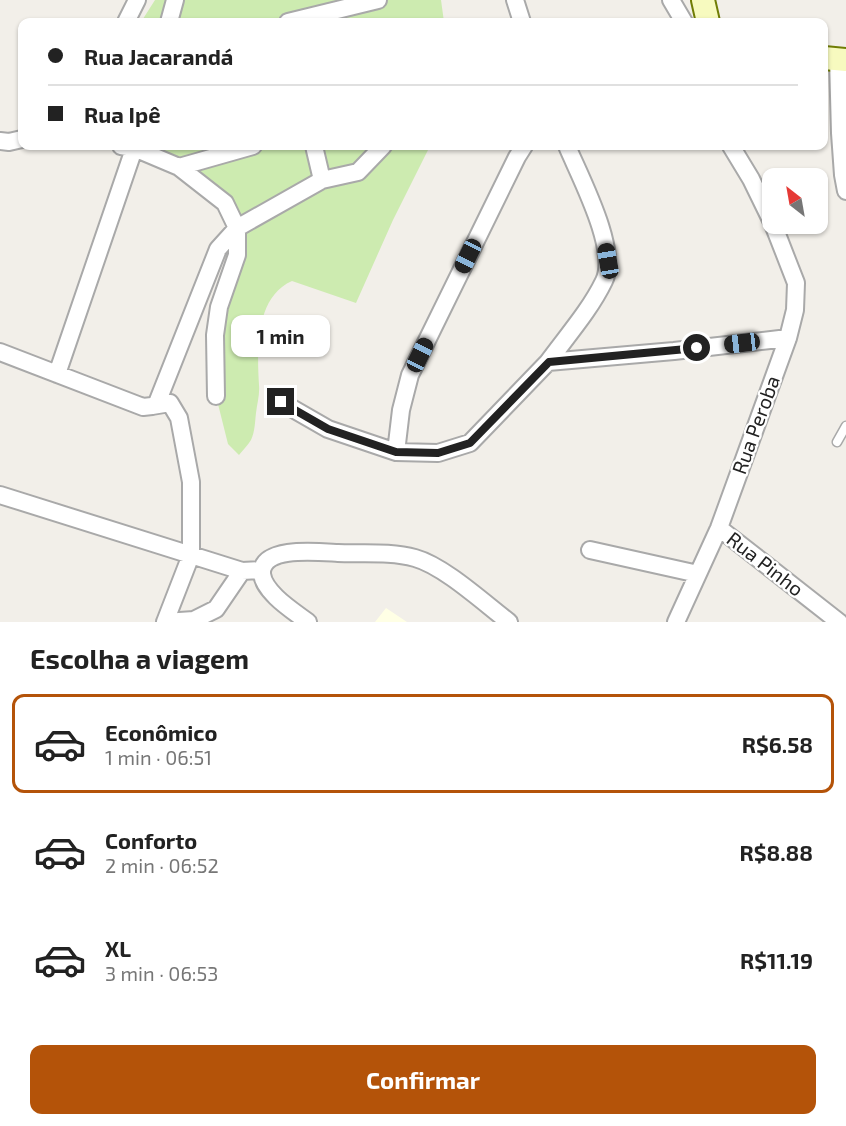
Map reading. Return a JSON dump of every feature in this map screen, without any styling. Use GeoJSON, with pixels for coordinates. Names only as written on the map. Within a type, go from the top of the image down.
{"type":"FeatureCollection","features":[{"type":"Feature","properties":{"kind":"main road"},"geometry":{"type":"LineString","coordinates":[[703,0],[707,18]]}},
{"type":"Feature","properties":{"kind":"street"},"geometry":{"type":"LineString","coordinates":[[128,18],[137,0]]}},
{"type":"Feature","properties":{"kind":"street"},"geometry":{"type":"LineString","coordinates":[[170,18],[175,0]]}},
{"type":"Feature","properties":{"kind":"street"},"geometry":{"type":"LineString","coordinates":[[304,18],[378,0]]}},
{"type":"Feature","properties":{"kind":"street"},"geometry":{"type":"LineString","coordinates":[[515,0],[521,18]]}},
{"type":"Feature","properties":{"kind":"street"},"geometry":{"type":"LineString","coordinates":[[671,0],[682,18]]}},
{"type":"Feature","properties":{"kind":"street"},"geometry":{"type":"LineString","coordinates":[[836,59],[846,191]]}},
{"type":"Feature","properties":{"kind":"street"},"geometry":{"type":"LineString","coordinates":[[0,141],[18,140]]}},
{"type":"Feature","properties":{"kind":"street"},"geometry":{"type":"LineString","coordinates":[[57,374],[129,150]]}},
{"type":"Feature","properties":{"kind":"street"},"geometry":{"type":"LineString","coordinates":[[139,150],[179,167],[225,203],[237,228],[237,255],[219,307],[215,334],[216,396]]}},
{"type":"Feature","properties":{"kind":"street"},"geometry":{"type":"LineString","coordinates":[[179,167],[239,150]]}},
{"type":"Feature","properties":{"kind":"street"},"geometry":{"type":"LineString","coordinates":[[315,150],[322,180]]}},
{"type":"Feature","properties":{"kind":"street"},"geometry":{"type":"LineString","coordinates":[[152,406],[157,403],[218,249],[237,228],[322,180],[358,172],[379,150]]}},
{"type":"Feature","properties":{"kind":"street"},"geometry":{"type":"LineString","coordinates":[[396,452],[401,410],[410,375],[521,150]]}},
{"type":"Feature","properties":{"kind":"street"},"geometry":{"type":"LineString","coordinates":[[281,402],[328,429],[396,452],[438,453],[470,443],[549,362],[605,280],[608,261],[604,237],[569,150]]}},
{"type":"Feature","properties":{"kind":"street","name":"Rua Peroba"},"geometry":{"type":"LineString","coordinates":[[733,150],[762,203]]}},
{"type":"Feature","properties":{"kind":"street","name":"Rua Peroba"},"geometry":{"type":"LineString","coordinates":[[676,622],[719,528],[788,338],[795,310],[796,284],[777,234]]}},
{"type":"Feature","properties":{"kind":"street"},"geometry":{"type":"LineString","coordinates":[[549,362],[788,338]]}},
{"type":"Feature","properties":{"kind":"street"},"geometry":{"type":"LineString","coordinates":[[0,352],[143,407],[170,403],[179,418],[191,482],[191,555],[165,622],[194,620],[216,609],[242,571]]}},
{"type":"Feature","properties":{"kind":"street"},"geometry":{"type":"LineString","coordinates":[[0,495],[242,571],[262,570]]}},
{"type":"Feature","properties":{"kind":"street","name":"Rua Pinho"},"geometry":{"type":"LineString","coordinates":[[719,528],[839,622]]}},
{"type":"Feature","properties":{"kind":"street"},"geometry":{"type":"LineString","coordinates":[[590,550],[698,574]]}},
{"type":"Feature","properties":{"kind":"street"},"geometry":{"type":"LineString","coordinates":[[308,622],[275,597],[264,582],[262,570],[267,561],[277,555],[294,552],[396,555],[416,558],[443,573],[509,622]]}},
{"type":"Feature","properties":{"kind":"lane"},"geometry":{"type":"LineString","coordinates":[[837,441],[846,426]]}},
{"type":"Feature","properties":{"kind":"shaded area"},"geometry":{"type":"Polygon","coordinates":[[[386,608],[407,622],[375,622],[386,608]]]}},
{"type":"Feature","properties":{"kind":"green space"},"geometry":{"type":"Polygon","coordinates":[[[155,0],[441,0],[443,18],[144,18],[155,0]]]}},
{"type":"Feature","properties":{"kind":"green space"},"geometry":{"type":"Polygon","coordinates":[[[135,150],[428,150],[393,220],[356,303],[292,281],[271,299],[261,326],[259,341],[259,392],[254,430],[251,440],[239,455],[228,444],[216,396],[215,335],[237,255],[225,203],[135,150]]]}},
{"type":"Feature","properties":{"kind":"route"},"geometry":{"type":"LineString","coordinates":[[281,402],[328,429],[396,452],[438,453],[470,443],[549,362],[697,348]]}}]}
